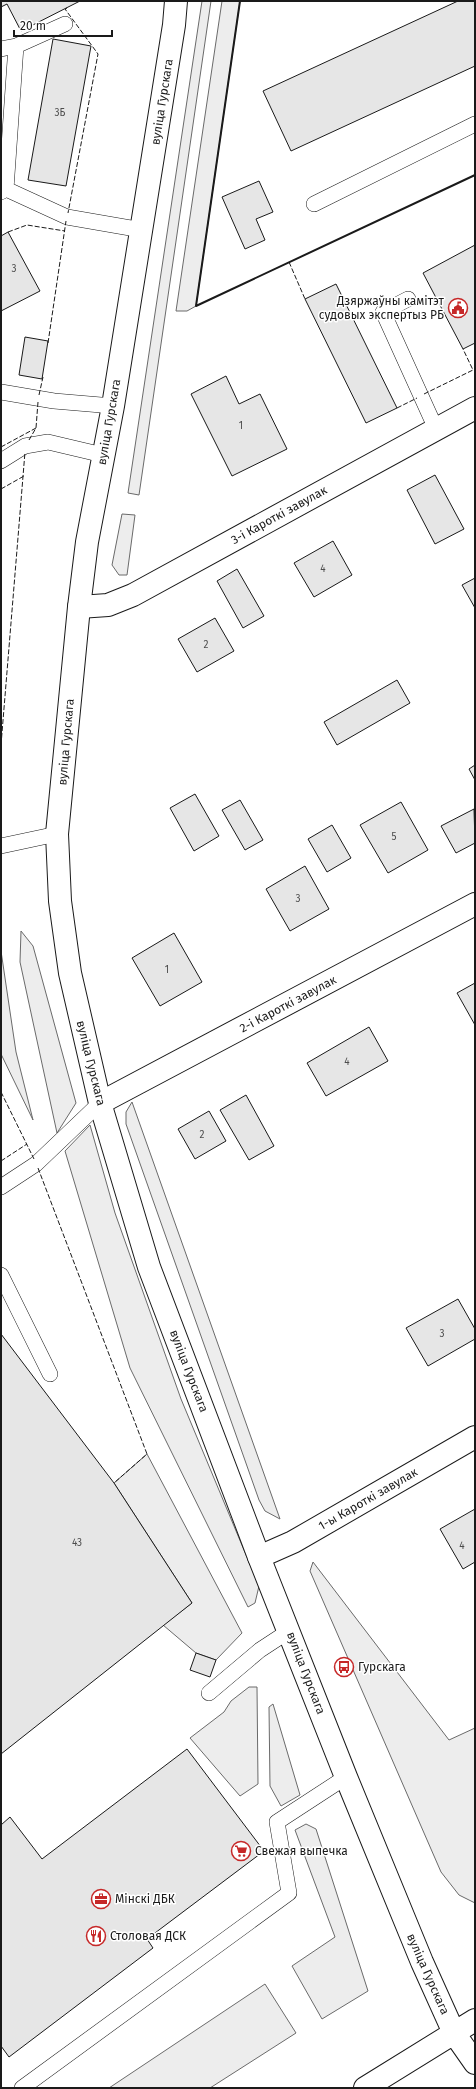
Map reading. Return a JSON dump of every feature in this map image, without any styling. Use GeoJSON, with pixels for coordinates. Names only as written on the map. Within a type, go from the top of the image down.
{"type":"FeatureCollection","features":[{"type":"Feature","properties":{"kind":"main road","name":"вуліца Гурскага"},"geometry":{"type":"LineString","coordinates":[[176,1],[174,25],[142,230],[113,406],[87,542],[78,606],[58,834],[60,901],[70,973],[100,1103],[149,1267],[259,1557],[290,1632],[346,1778],[422,1962],[454,2033],[475,2063]]}},
{"type":"Feature","properties":{"kind":"main road","name":"3-і Кароткі завулак"},"geometry":{"type":"LineString","coordinates":[[78,606],[108,605],[133,595],[475,408]]}},
{"type":"Feature","properties":{"kind":"main road","name":"2-і Кароткі завулак"},"geometry":{"type":"LineString","coordinates":[[100,1103],[475,904]]}},
{"type":"Feature","properties":{"kind":"main road","name":"1-ы Кароткі завулак"},"geometry":{"type":"LineString","coordinates":[[259,1557],[293,1542],[475,1437]]}},
{"type":"Feature","properties":{"kind":"main road"},"geometry":{"type":"LineString","coordinates":[[365,2088],[475,2020]]}},
{"type":"Feature","properties":{"kind":"lane"},"geometry":{"type":"LineString","coordinates":[[1,49],[16,46],[65,24]]}},
{"type":"Feature","properties":{"kind":"lane"},"geometry":{"type":"LineString","coordinates":[[16,46],[4,191],[67,217],[142,230]]}},
{"type":"Feature","properties":{"kind":"lane"},"geometry":{"type":"LineString","coordinates":[[314,204],[475,124]]}},
{"type":"Feature","properties":{"kind":"lane"},"geometry":{"type":"LineString","coordinates":[[408,299],[383,312],[436,429]]}},
{"type":"Feature","properties":{"kind":"lane"},"geometry":{"type":"LineString","coordinates":[[1,392],[54,401],[113,406]]}},
{"type":"Feature","properties":{"kind":"lane"},"geometry":{"type":"LineString","coordinates":[[1,461],[25,446],[48,442],[103,456]]}},
{"type":"Feature","properties":{"kind":"lane"},"geometry":{"type":"LineString","coordinates":[[1,846],[58,834]]}},
{"type":"Feature","properties":{"kind":"lane"},"geometry":{"type":"LineString","coordinates":[[1,1187],[36,1164],[100,1103]]}},
{"type":"Feature","properties":{"kind":"lane"},"geometry":{"type":"LineString","coordinates":[[1,1275],[50,1374]]}},
{"type":"Feature","properties":{"kind":"lane"},"geometry":{"type":"LineString","coordinates":[[209,1694],[260,1650],[290,1632]]}},
{"type":"Feature","properties":{"kind":"lane"},"geometry":{"type":"LineString","coordinates":[[22,2088],[289,1893],[277,1822],[346,1778]]}},
{"type":"Feature","properties":{"kind":"shaded area"},"geometry":{"type":"Polygon","coordinates":[[[202,1],[211,1],[139,495],[128,493],[202,1]]]}},
{"type":"Feature","properties":{"kind":"shaded area"},"geometry":{"type":"Polygon","coordinates":[[[222,1],[240,1],[196,306],[187,311],[176,311],[222,1]]]}},
{"type":"Feature","properties":{"kind":"shaded area"},"geometry":{"type":"Polygon","coordinates":[[[122,514],[135,515],[127,575],[119,575],[112,565],[122,514]]]}},
{"type":"Feature","properties":{"kind":"shaded area"},"geometry":{"type":"Polygon","coordinates":[[[21,931],[33,946],[76,1103],[57,1133],[20,962],[21,931]]]}},
{"type":"Feature","properties":{"kind":"shaded area"},"geometry":{"type":"Polygon","coordinates":[[[1,951],[16,1052],[33,1120],[1,1054],[1,951]]]}},
{"type":"Feature","properties":{"kind":"shaded area"},"geometry":{"type":"Polygon","coordinates":[[[132,1102],[280,1519],[265,1511],[259,1500],[126,1124],[126,1112],[132,1102]]]}},
{"type":"Feature","properties":{"kind":"shaded area"},"geometry":{"type":"Polygon","coordinates":[[[90,1125],[115,1213],[181,1399],[259,1586],[255,1603],[248,1607],[130,1368],[65,1151],[90,1125]]]}},
{"type":"Feature","properties":{"kind":"shaded area"},"geometry":{"type":"Polygon","coordinates":[[[147,1454],[242,1633],[216,1660],[196,1653],[163,1625],[192,1603],[114,1483],[147,1454]]]}},
{"type":"Feature","properties":{"kind":"shaded area"},"geometry":{"type":"Polygon","coordinates":[[[313,1562],[449,1740],[475,1728],[475,1903],[459,1895],[441,1872],[310,1571],[313,1562]]]}},
{"type":"Feature","properties":{"kind":"shaded area"},"geometry":{"type":"Polygon","coordinates":[[[249,1687],[257,1687],[258,1784],[240,1796],[190,1738],[224,1712],[231,1701],[249,1687]]]}},
{"type":"Feature","properties":{"kind":"shaded area"},"geometry":{"type":"Polygon","coordinates":[[[273,1704],[300,1795],[281,1806],[270,1786],[269,1707],[273,1704]]]}},
{"type":"Feature","properties":{"kind":"shaded area"},"geometry":{"type":"Polygon","coordinates":[[[306,1824],[316,1829],[368,1991],[322,2019],[292,1966],[335,1937],[295,1830],[306,1824]]]}},
{"type":"Feature","properties":{"kind":"shaded area"},"geometry":{"type":"Polygon","coordinates":[[[265,1984],[296,2033],[210,2088],[109,2088],[265,1984]]]}},
{"type":"Feature","properties":{"kind":"building"},"geometry":{"type":"Polygon","coordinates":[[[1,1],[80,1],[21,31],[7,4],[1,7],[1,1]]]}},
{"type":"Feature","properties":{"kind":"building"},"geometry":{"type":"Polygon","coordinates":[[[458,1],[475,1],[475,66],[291,151],[263,91],[458,1]]]}},
{"type":"Feature","properties":{"kind":"building"},"geometry":{"type":"Polygon","coordinates":[[[53,39],[91,46],[66,186],[28,180],[53,39]]]}},
{"type":"Feature","properties":{"kind":"building"},"geometry":{"type":"Polygon","coordinates":[[[259,181],[273,212],[256,219],[265,240],[245,249],[222,197],[259,181]]]}},
{"type":"Feature","properties":{"kind":"building"},"geometry":{"type":"Polygon","coordinates":[[[8,232],[40,291],[1,311],[1,236],[8,232]]]}},
{"type":"Feature","properties":{"kind":"building","name":"Дзяржаўны камітэт судовых экспертыз РБ"},"geometry":{"type":"Polygon","coordinates":[[[475,245],[475,343],[463,349],[423,273],[475,245]]]}},
{"type":"Feature","properties":{"kind":"building"},"geometry":{"type":"Polygon","coordinates":[[[336,284],[397,408],[366,423],[305,299],[336,284]]]}},
{"type":"Feature","properties":{"kind":"building"},"geometry":{"type":"Polygon","coordinates":[[[25,337],[48,341],[42,379],[19,375],[25,337]]]}},
{"type":"Feature","properties":{"kind":"building"},"geometry":{"type":"Polygon","coordinates":[[[226,376],[239,404],[260,394],[287,449],[232,476],[191,394],[226,376]]]}},
{"type":"Feature","properties":{"kind":"building"},"geometry":{"type":"Polygon","coordinates":[[[435,475],[464,529],[435,544],[407,490],[435,475]]]}},
{"type":"Feature","properties":{"kind":"building"},"geometry":{"type":"Polygon","coordinates":[[[333,541],[352,575],[314,597],[294,563],[333,541]]]}},
{"type":"Feature","properties":{"kind":"building"},"geometry":{"type":"Polygon","coordinates":[[[237,569],[264,616],[243,628],[217,581],[237,569]]]}},
{"type":"Feature","properties":{"kind":"building"},"geometry":{"type":"Polygon","coordinates":[[[475,578],[475,608],[462,585],[475,578]]]}},
{"type":"Feature","properties":{"kind":"building"},"geometry":{"type":"Polygon","coordinates":[[[215,618],[234,651],[197,672],[178,639],[215,618]]]}},
{"type":"Feature","properties":{"kind":"building"},"geometry":{"type":"Polygon","coordinates":[[[397,680],[410,703],[337,745],[324,722],[397,680]]]}},
{"type":"Feature","properties":{"kind":"building"},"geometry":{"type":"Polygon","coordinates":[[[475,765],[475,780],[469,769],[475,765]]]}},
{"type":"Feature","properties":{"kind":"building"},"geometry":{"type":"Polygon","coordinates":[[[195,794],[219,836],[194,851],[170,808],[195,794]]]}},
{"type":"Feature","properties":{"kind":"building"},"geometry":{"type":"Polygon","coordinates":[[[240,800],[263,840],[245,850],[222,810],[240,800]]]}},
{"type":"Feature","properties":{"kind":"building"},"geometry":{"type":"Polygon","coordinates":[[[401,802],[428,850],[388,873],[360,825],[401,802]]]}},
{"type":"Feature","properties":{"kind":"building"},"geometry":{"type":"Polygon","coordinates":[[[474,809],[475,843],[456,853],[441,826],[474,809]]]}},
{"type":"Feature","properties":{"kind":"building"},"geometry":{"type":"Polygon","coordinates":[[[332,825],[351,858],[327,872],[308,839],[332,825]]]}},
{"type":"Feature","properties":{"kind":"building"},"geometry":{"type":"Polygon","coordinates":[[[305,866],[329,909],[290,931],[266,889],[305,866]]]}},
{"type":"Feature","properties":{"kind":"building"},"geometry":{"type":"Polygon","coordinates":[[[174,933],[202,982],[160,1006],[132,958],[174,933]]]}},
{"type":"Feature","properties":{"kind":"building"},"geometry":{"type":"Polygon","coordinates":[[[475,983],[475,1025],[457,993],[475,983]]]}},
{"type":"Feature","properties":{"kind":"building"},"geometry":{"type":"Polygon","coordinates":[[[369,1027],[388,1061],[326,1096],[307,1063],[369,1027]]]}},
{"type":"Feature","properties":{"kind":"building"},"geometry":{"type":"Polygon","coordinates":[[[246,1095],[274,1146],[249,1160],[220,1110],[246,1095]]]}},
{"type":"Feature","properties":{"kind":"building"},"geometry":{"type":"Polygon","coordinates":[[[209,1111],[226,1141],[195,1159],[178,1129],[209,1111]]]}},
{"type":"Feature","properties":{"kind":"building"},"geometry":{"type":"Polygon","coordinates":[[[458,1299],[475,1329],[475,1339],[428,1366],[406,1328],[458,1299]]]}},
{"type":"Feature","properties":{"kind":"building"},"geometry":{"type":"Polygon","coordinates":[[[1,1334],[114,1483],[192,1603],[1,1754],[1,1334]]]}},
{"type":"Feature","properties":{"kind":"building"},"geometry":{"type":"Polygon","coordinates":[[[475,1509],[475,1562],[463,1569],[440,1529],[475,1509]]]}},
{"type":"Feature","properties":{"kind":"building"},"geometry":{"type":"Polygon","coordinates":[[[196,1653],[216,1660],[210,1677],[190,1670],[196,1653]]]}},
{"type":"Feature","properties":{"kind":"building","name":"Мінскі ДБК"},"geometry":{"type":"Polygon","coordinates":[[[187,1749],[264,1851],[147,1939],[153,1948],[9,2057],[1,2046],[1,1825],[10,1817],[42,1859],[187,1749]]]}},
{"type":"Feature","properties":{"kind":"fence"},"geometry":{"type":"LineString","coordinates":[[67,8],[65,9],[98,54],[68,213]]}},
{"type":"Feature","properties":{"kind":"fence"},"geometry":{"type":"LineString","coordinates":[[48,343],[66,221]]}},
{"type":"Feature","properties":{"kind":"fence"},"geometry":{"type":"LineString","coordinates":[[8,232],[27,225],[65,231]]}},
{"type":"Feature","properties":{"kind":"fence"},"geometry":{"type":"LineString","coordinates":[[289,262],[305,299]]}},
{"type":"Feature","properties":{"kind":"fence"},"geometry":{"type":"LineString","coordinates":[[424,394],[473,370],[463,349]]}},
{"type":"Feature","properties":{"kind":"fence"},"geometry":{"type":"LineString","coordinates":[[39,395],[43,377]]}},
{"type":"Feature","properties":{"kind":"fence"},"geometry":{"type":"LineString","coordinates":[[397,408],[417,398]]}},
{"type":"Feature","properties":{"kind":"fence"},"geometry":{"type":"LineString","coordinates":[[29,440],[36,428],[38,402]]}},
{"type":"Feature","properties":{"kind":"fence"},"geometry":{"type":"LineString","coordinates":[[1,447],[36,428]]}},
{"type":"Feature","properties":{"kind":"fence"},"geometry":{"type":"LineString","coordinates":[[1,745],[25,452]]}},
{"type":"Feature","properties":{"kind":"fence"},"geometry":{"type":"LineString","coordinates":[[1,489],[24,476]]}},
{"type":"Feature","properties":{"kind":"fence"},"geometry":{"type":"LineString","coordinates":[[1,1092],[34,1159]]}},
{"type":"Feature","properties":{"kind":"fence"},"geometry":{"type":"LineString","coordinates":[[1,1161],[27,1144]]}},
{"type":"Feature","properties":{"kind":"fence"},"geometry":{"type":"LineString","coordinates":[[38,1168],[147,1454],[114,1483]]}},
{"type":"Feature","properties":{"kind":"wall"},"geometry":{"type":"LineString","coordinates":[[240,1],[196,306],[475,175]]}},
{"type":"Feature","properties":{"kind":"place","name":"Дзяржаўны камітэт судовых экспертыз РБ"},"geometry":{"type":"Point","coordinates":[458,308]}},
{"type":"Feature","properties":{"kind":"place","name":"Гурскага"},"geometry":{"type":"Point","coordinates":[344,1667]}},
{"type":"Feature","properties":{"kind":"place","name":"Свежая выпечка"},"geometry":{"type":"Point","coordinates":[241,1851]}},
{"type":"Feature","properties":{"kind":"place","name":"Мінскі ДБК"},"geometry":{"type":"Point","coordinates":[101,1899]}},
{"type":"Feature","properties":{"kind":"place","name":"Столовая ДСК"},"geometry":{"type":"Point","coordinates":[96,1936]}}]}
